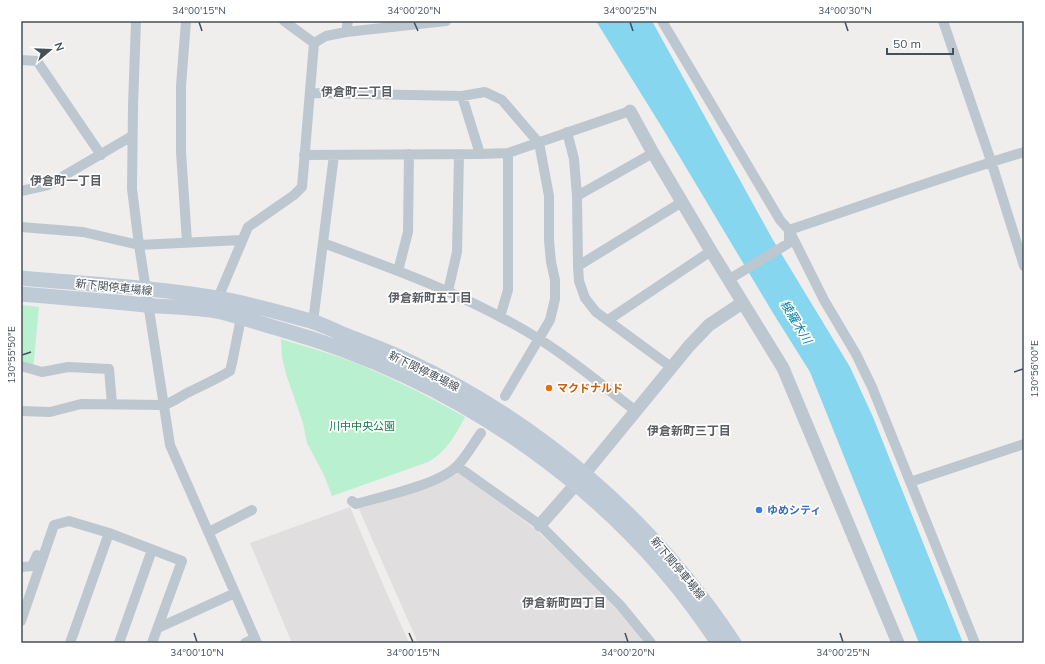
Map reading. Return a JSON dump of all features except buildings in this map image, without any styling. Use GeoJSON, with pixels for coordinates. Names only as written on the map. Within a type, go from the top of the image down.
{"type":"FeatureCollection","features":[{"type":"Feature","properties":{"kind":"main road","name":"新下関停車場線"},"geometry":{"type":"LineString","coordinates":[[21,278],[146,289],[218,298],[313,322],[404,359],[478,398],[545,441],[684,594],[718,643]]}},
{"type":"Feature","properties":{"kind":"main road","name":"新下関停車場線"},"geometry":{"type":"LineString","coordinates":[[21,294],[215,311],[301,335],[336,347],[414,380],[480,416],[580,479],[632,517],[662,548],[710,607],[734,643]]}},
{"type":"Feature","properties":{"kind":"street"},"geometry":{"type":"LineString","coordinates":[[136,21],[132,136],[132,189],[139,245],[170,445],[256,641],[245,643]]}},
{"type":"Feature","properties":{"kind":"street"},"geometry":{"type":"LineString","coordinates":[[186,21],[181,86],[181,152],[187,242]]}},
{"type":"Feature","properties":{"kind":"street"},"geometry":{"type":"LineString","coordinates":[[284,21],[314,43]]}},
{"type":"Feature","properties":{"kind":"street"},"geometry":{"type":"LineString","coordinates":[[346,32],[348,21]]}},
{"type":"Feature","properties":{"kind":"street"},"geometry":{"type":"LineString","coordinates":[[314,43],[326,36],[346,32],[446,21]]}},
{"type":"Feature","properties":{"kind":"street"},"geometry":{"type":"LineString","coordinates":[[662,21],[780,220],[789,230],[824,300],[856,354],[872,387],[975,643]]}},
{"type":"Feature","properties":{"kind":"street"},"geometry":{"type":"LineString","coordinates":[[943,21],[991,161],[1024,266]]}},
{"type":"Feature","properties":{"kind":"street"},"geometry":{"type":"LineString","coordinates":[[218,298],[241,240],[248,227],[294,195],[302,187],[314,43]]}},
{"type":"Feature","properties":{"kind":"street"},"geometry":{"type":"LineString","coordinates":[[21,60],[37,61],[101,155]]}},
{"type":"Feature","properties":{"kind":"street"},"geometry":{"type":"LineString","coordinates":[[310,93],[462,96],[486,92],[502,100],[538,142],[542,155],[549,196],[549,240],[551,262],[555,280],[555,299],[550,320],[505,396]]}},
{"type":"Feature","properties":{"kind":"street"},"geometry":{"type":"LineString","coordinates":[[462,96],[480,154]]}},
{"type":"Feature","properties":{"kind":"street"},"geometry":{"type":"LineString","coordinates":[[304,155],[508,153],[630,112],[653,154],[728,280],[783,368],[898,643]]}},
{"type":"Feature","properties":{"kind":"street"},"geometry":{"type":"LineString","coordinates":[[567,132],[574,159],[577,196],[578,266],[580,281],[585,298],[596,312],[670,367]]}},
{"type":"Feature","properties":{"kind":"street"},"geometry":{"type":"LineString","coordinates":[[21,191],[48,185],[132,136]]}},
{"type":"Feature","properties":{"kind":"street"},"geometry":{"type":"LineString","coordinates":[[789,230],[934,182],[991,161],[1024,152]]}},
{"type":"Feature","properties":{"kind":"street"},"geometry":{"type":"LineString","coordinates":[[500,317],[508,290],[508,153]]}},
{"type":"Feature","properties":{"kind":"street"},"geometry":{"type":"LineString","coordinates":[[398,271],[408,232],[410,154]]}},
{"type":"Feature","properties":{"kind":"street"},"geometry":{"type":"LineString","coordinates":[[448,291],[457,252],[459,154]]}},
{"type":"Feature","properties":{"kind":"street"},"geometry":{"type":"LineString","coordinates":[[577,196],[653,154]]}},
{"type":"Feature","properties":{"kind":"street"},"geometry":{"type":"LineString","coordinates":[[313,322],[334,155]]}},
{"type":"Feature","properties":{"kind":"street"},"geometry":{"type":"LineString","coordinates":[[578,266],[682,202]]}},
{"type":"Feature","properties":{"kind":"street"},"geometry":{"type":"LineString","coordinates":[[21,227],[83,232],[139,245],[241,240]]}},
{"type":"Feature","properties":{"kind":"street"},"geometry":{"type":"LineString","coordinates":[[728,280],[789,243],[789,230]]}},
{"type":"Feature","properties":{"kind":"street"},"geometry":{"type":"LineString","coordinates":[[323,243],[448,291],[500,317],[539,339],[636,411]]}},
{"type":"Feature","properties":{"kind":"street"},"geometry":{"type":"LineString","coordinates":[[608,320],[711,251]]}},
{"type":"Feature","properties":{"kind":"street"},"geometry":{"type":"LineString","coordinates":[[540,525],[636,411],[670,367],[709,325],[742,303]]}},
{"type":"Feature","properties":{"kind":"street"},"geometry":{"type":"LineString","coordinates":[[21,411],[50,412],[81,404],[164,405],[173,402],[188,392],[211,382],[230,371],[241,318]]}},
{"type":"Feature","properties":{"kind":"street"},"geometry":{"type":"LineString","coordinates":[[21,366],[42,372],[68,367],[109,369],[112,404]]}},
{"type":"Feature","properties":{"kind":"street"},"geometry":{"type":"LineString","coordinates":[[352,502],[356,504],[439,478],[457,466],[481,434]]}},
{"type":"Feature","properties":{"kind":"street"},"geometry":{"type":"LineString","coordinates":[[910,482],[1024,444]]}},
{"type":"Feature","properties":{"kind":"street"},"geometry":{"type":"LineString","coordinates":[[457,466],[540,525],[620,605],[651,643]]}},
{"type":"Feature","properties":{"kind":"street"},"geometry":{"type":"LineString","coordinates":[[209,532],[252,510]]}},
{"type":"Feature","properties":{"kind":"street"},"geometry":{"type":"LineString","coordinates":[[21,620],[54,525],[69,520],[109,533],[182,561],[152,643]]}},
{"type":"Feature","properties":{"kind":"street"},"geometry":{"type":"LineString","coordinates":[[70,643],[109,533]]}},
{"type":"Feature","properties":{"kind":"street"},"geometry":{"type":"LineString","coordinates":[[21,567],[32,566],[42,545],[50,536]]}},
{"type":"Feature","properties":{"kind":"street"},"geometry":{"type":"LineString","coordinates":[[119,643],[152,550]]}},
{"type":"Feature","properties":{"kind":"street"},"geometry":{"type":"LineString","coordinates":[[158,628],[235,593]]}},
{"type":"Feature","properties":{"kind":"shaded area"},"geometry":{"type":"Polygon","coordinates":[[[457,471],[535,529],[578,569],[617,610],[644,643],[418,643],[358,507],[457,471]]]}},
{"type":"Feature","properties":{"kind":"shaded area"},"geometry":{"type":"Polygon","coordinates":[[[350,507],[409,643],[292,643],[250,543],[350,507]]]}},
{"type":"Feature","properties":{"kind":"green space"},"geometry":{"type":"Polygon","coordinates":[[[21,305],[39,307],[33,370],[21,366],[21,305]]]}},
{"type":"Feature","properties":{"kind":"green space","name":"川中中央公園"},"geometry":{"type":"Polygon","coordinates":[[[281,339],[363,366],[415,390],[465,417],[445,448],[435,458],[428,462],[332,496],[324,475],[307,443],[303,423],[286,374],[282,357],[281,339]]]}},
{"type":"Feature","properties":{"kind":"water","name":"綾羅木川"},"geometry":{"type":"Polygon","coordinates":[[[596,21],[652,21],[773,240],[850,367],[873,417],[963,643],[919,643],[810,372],[596,21]]]}},
{"type":"Feature","properties":{"kind":"place","name":"マクドナルド"},"geometry":{"type":"Point","coordinates":[549,388]}},
{"type":"Feature","properties":{"kind":"place","name":"ゆめシティ"},"geometry":{"type":"Point","coordinates":[759,510]}},
{"type":"Feature","properties":{"kind":"district","name":"伊倉町二丁目"},"geometry":{"type":"Point","coordinates":[357,92]}},
{"type":"Feature","properties":{"kind":"district","name":"伊倉町一丁目"},"geometry":{"type":"Point","coordinates":[66,181]}},
{"type":"Feature","properties":{"kind":"district","name":"伊倉新町五丁目"},"geometry":{"type":"Point","coordinates":[430,298]}},
{"type":"Feature","properties":{"kind":"district","name":"伊倉新町三丁目"},"geometry":{"type":"Point","coordinates":[689,431]}},
{"type":"Feature","properties":{"kind":"district","name":"伊倉新町四丁目"},"geometry":{"type":"Point","coordinates":[564,603]}}]}
